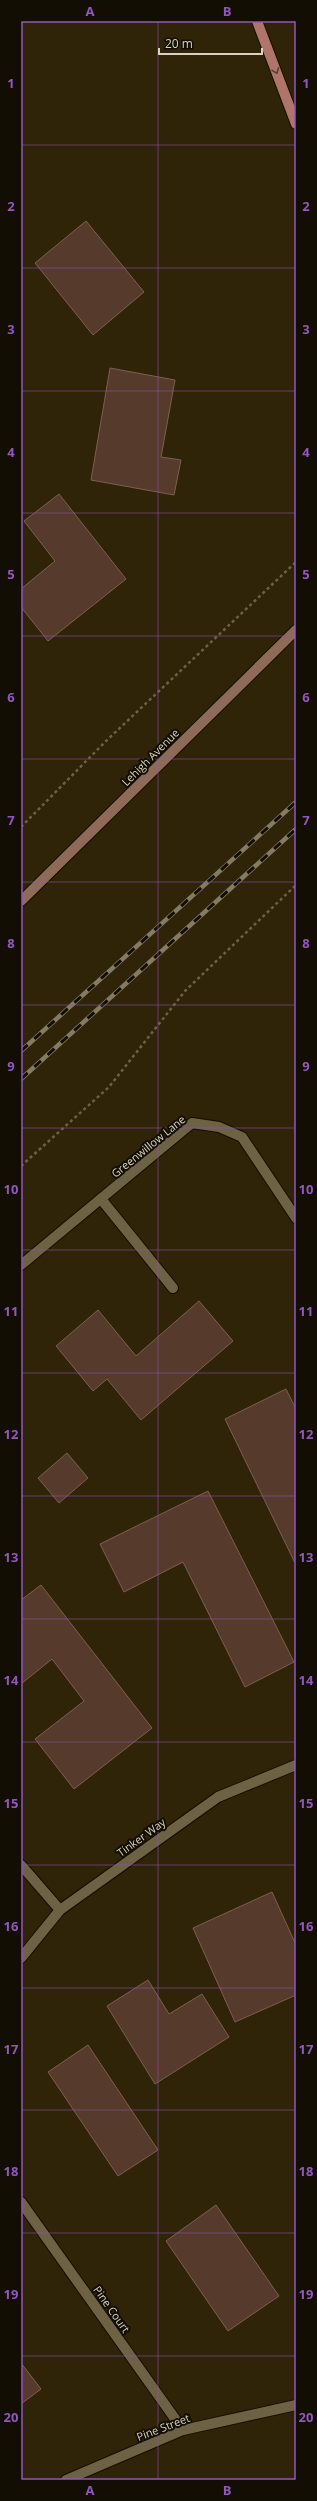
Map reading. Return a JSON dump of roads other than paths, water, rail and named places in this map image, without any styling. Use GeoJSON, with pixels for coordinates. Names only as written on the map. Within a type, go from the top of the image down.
{"type":"FeatureCollection","features":[{"type":"Feature","properties":{"kind":"main road"},"geometry":{"type":"LineString","coordinates":[[257,21],[296,124]]}},
{"type":"Feature","properties":{"kind":"street","name":"Lehigh Avenue"},"geometry":{"type":"LineString","coordinates":[[21,901],[296,630]]}},
{"type":"Feature","properties":{"kind":"street","name":"Greenwillow Lane"},"geometry":{"type":"LineString","coordinates":[[21,1265],[192,1123],[219,1127],[242,1137],[296,1218]]}},
{"type":"Feature","properties":{"kind":"street"},"geometry":{"type":"LineString","coordinates":[[101,1199],[173,1288]]}},
{"type":"Feature","properties":{"kind":"street","name":"Tinker Way"},"geometry":{"type":"LineString","coordinates":[[21,1958],[60,1910],[218,1797],[296,1765]]}},
{"type":"Feature","properties":{"kind":"street"},"geometry":{"type":"LineString","coordinates":[[21,1865],[60,1910]]}},
{"type":"Feature","properties":{"kind":"street","name":"Pine Court"},"geometry":{"type":"LineString","coordinates":[[21,2202],[183,2430]]}},
{"type":"Feature","properties":{"kind":"street","name":"Pine Street"},"geometry":{"type":"LineString","coordinates":[[66,2480],[183,2430],[296,2405]]}},
{"type":"Feature","properties":{"kind":"railway"},"geometry":{"type":"LineString","coordinates":[[21,1051],[296,802]]}},
{"type":"Feature","properties":{"kind":"railway"},"geometry":{"type":"LineString","coordinates":[[21,1079],[296,829]]}}]}
